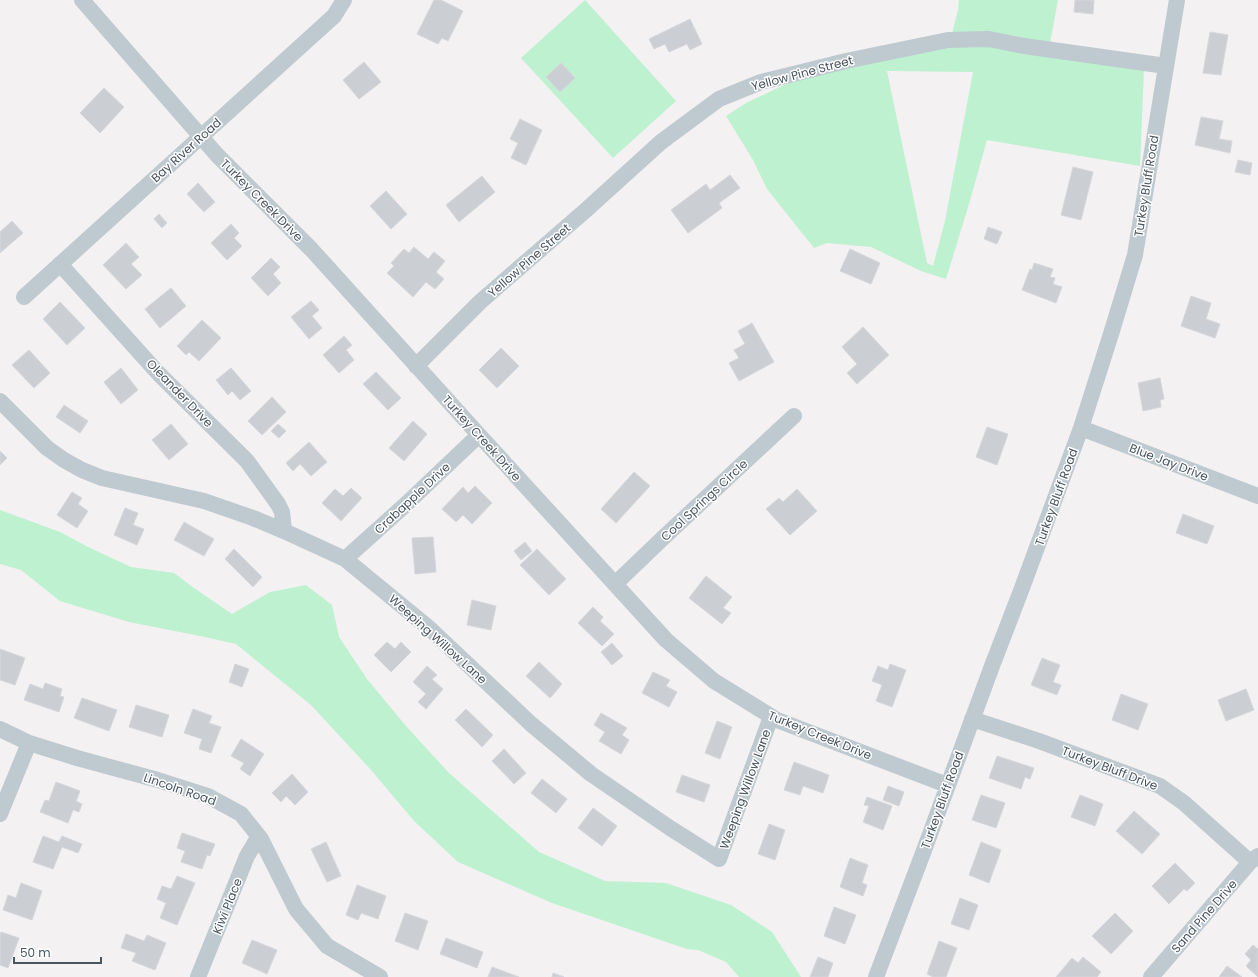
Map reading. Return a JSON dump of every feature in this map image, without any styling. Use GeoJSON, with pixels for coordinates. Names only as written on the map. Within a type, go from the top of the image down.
{"type":"FeatureCollection","features":[{"type":"Feature","properties":{"kind":"street","name":"Turkey Creek Drive"},"geometry":{"type":"LineString","coordinates":[[82,0],[217,154],[311,249],[666,640],[714,681],[771,717],[947,785]]}},
{"type":"Feature","properties":{"kind":"street","name":"Bay River Road"},"geometry":{"type":"LineString","coordinates":[[24,297],[334,16],[344,0]]}},
{"type":"Feature","properties":{"kind":"street","name":"Turkey Bluff Road"},"geometry":{"type":"LineString","coordinates":[[876,977],[1081,428],[1111,334],[1135,255],[1177,0]]}},
{"type":"Feature","properties":{"kind":"street","name":"Yellow Pine Street"},"geometry":{"type":"LineString","coordinates":[[416,366],[480,302],[586,210],[660,142],[719,99],[769,80],[846,61],[948,40],[989,39],[1024,46],[1166,66]]}},
{"type":"Feature","properties":{"kind":"street","name":"Oleander Drive"},"geometry":{"type":"LineString","coordinates":[[60,264],[158,373],[247,461],[278,504],[282,512],[284,531]]}},
{"type":"Feature","properties":{"kind":"street","name":"Weeping Willow Lane"},"geometry":{"type":"LineString","coordinates":[[0,401],[47,448],[82,470],[102,478],[204,501],[253,518],[345,559],[429,628],[531,724],[591,774],[670,828],[719,859],[771,717]]}},
{"type":"Feature","properties":{"kind":"street","name":"Cool Springs Circle"},"geometry":{"type":"LineString","coordinates":[[615,584],[794,416]]}},
{"type":"Feature","properties":{"kind":"street","name":"Blue Jay Drive"},"geometry":{"type":"LineString","coordinates":[[1081,428],[1258,496]]}},
{"type":"Feature","properties":{"kind":"street","name":"Crabapple Drive"},"geometry":{"type":"LineString","coordinates":[[345,559],[479,435]]}},
{"type":"Feature","properties":{"kind":"street","name":"Turkey Bluff Drive"},"geometry":{"type":"LineString","coordinates":[[972,719],[1039,741],[1160,786],[1184,803],[1254,859]]}},
{"type":"Feature","properties":{"kind":"street","name":"Lincoln Road"},"geometry":{"type":"LineString","coordinates":[[0,728],[29,743],[208,796],[241,814],[259,836],[296,909],[327,946],[380,977]]}},
{"type":"Feature","properties":{"kind":"street"},"geometry":{"type":"LineString","coordinates":[[0,814],[29,743]]}},
{"type":"Feature","properties":{"kind":"street","name":"Kiwi Place"},"geometry":{"type":"LineString","coordinates":[[198,977],[247,856],[259,836]]}},
{"type":"Feature","properties":{"kind":"street","name":"Sand Pine Drive"},"geometry":{"type":"LineString","coordinates":[[1151,977],[1254,859]]}},
{"type":"Feature","properties":{"kind":"green space"},"geometry":{"type":"Polygon","coordinates":[[[585,0],[676,101],[613,158],[521,58],[585,0]]]}},
{"type":"Feature","properties":{"kind":"green space"},"geometry":{"type":"Polygon","coordinates":[[[959,0],[1058,0],[1050,43],[952,34],[959,0]]]}},
{"type":"Feature","properties":{"kind":"green space"},"geometry":{"type":"Polygon","coordinates":[[[989,45],[1144,69],[1140,166],[987,140],[946,279],[921,271],[871,247],[827,243],[814,248],[767,189],[753,160],[726,116],[746,103],[797,79],[949,46],[989,45]],[[887,71],[927,263],[933,266],[945,221],[973,72],[887,71]]]}},
{"type":"Feature","properties":{"kind":"green space"},"geometry":{"type":"Polygon","coordinates":[[[0,510],[60,532],[131,567],[174,573],[232,614],[270,592],[306,585],[332,605],[339,637],[367,679],[406,726],[449,773],[539,852],[605,881],[666,883],[731,905],[772,932],[801,977],[739,977],[726,962],[698,950],[687,949],[552,903],[458,862],[414,821],[372,771],[311,705],[236,644],[129,622],[60,601],[21,570],[0,564],[0,510]]]}},
{"type":"Feature","properties":{"kind":"building"},"geometry":{"type":"Polygon","coordinates":[[[434,0],[441,0],[463,11],[448,41],[442,38],[438,44],[417,34],[434,0]]]}},
{"type":"Feature","properties":{"kind":"building"},"geometry":{"type":"Polygon","coordinates":[[[1075,0],[1094,0],[1093,14],[1074,12],[1075,0]]]}},
{"type":"Feature","properties":{"kind":"building"},"geometry":{"type":"Polygon","coordinates":[[[690,19],[702,44],[690,50],[687,44],[669,52],[665,44],[654,49],[649,39],[690,19]]]}},
{"type":"Feature","properties":{"kind":"building"},"geometry":{"type":"Polygon","coordinates":[[[1210,32],[1228,35],[1221,75],[1203,73],[1210,32]]]}},
{"type":"Feature","properties":{"kind":"building"},"geometry":{"type":"Polygon","coordinates":[[[364,62],[381,82],[359,99],[343,80],[364,62]]]}},
{"type":"Feature","properties":{"kind":"building"},"geometry":{"type":"Polygon","coordinates":[[[561,63],[575,78],[560,92],[546,77],[561,63]]]}},
{"type":"Feature","properties":{"kind":"building"},"geometry":{"type":"Polygon","coordinates":[[[104,88],[124,107],[100,133],[80,113],[104,88]]]}},
{"type":"Feature","properties":{"kind":"building"},"geometry":{"type":"Polygon","coordinates":[[[1201,117],[1223,121],[1219,139],[1232,141],[1230,153],[1195,145],[1201,117]]]}},
{"type":"Feature","properties":{"kind":"building"},"geometry":{"type":"Polygon","coordinates":[[[520,119],[542,130],[526,165],[511,158],[518,143],[510,139],[520,119]]]}},
{"type":"Feature","properties":{"kind":"building"},"geometry":{"type":"Polygon","coordinates":[[[1238,160],[1252,163],[1250,175],[1235,172],[1238,160]]]}},
{"type":"Feature","properties":{"kind":"building"},"geometry":{"type":"Polygon","coordinates":[[[1073,167],[1093,172],[1081,220],[1061,215],[1073,167]]]}},
{"type":"Feature","properties":{"kind":"building"},"geometry":{"type":"Polygon","coordinates":[[[730,175],[740,188],[719,203],[722,208],[688,233],[671,210],[706,184],[710,190],[730,175]]]}},
{"type":"Feature","properties":{"kind":"building"},"geometry":{"type":"Polygon","coordinates":[[[482,176],[495,192],[459,222],[446,205],[482,176]]]}},
{"type":"Feature","properties":{"kind":"building"},"geometry":{"type":"Polygon","coordinates":[[[198,183],[215,202],[204,212],[187,194],[198,183]]]}},
{"type":"Feature","properties":{"kind":"building"},"geometry":{"type":"Polygon","coordinates":[[[386,191],[407,214],[391,229],[370,206],[386,191]]]}},
{"type":"Feature","properties":{"kind":"building"},"geometry":{"type":"Polygon","coordinates":[[[159,214],[167,223],[162,228],[154,219],[159,214]]]}},
{"type":"Feature","properties":{"kind":"building"},"geometry":{"type":"Polygon","coordinates":[[[12,221],[23,233],[0,253],[0,232],[12,221]]]}},
{"type":"Feature","properties":{"kind":"building"},"geometry":{"type":"Polygon","coordinates":[[[231,224],[239,233],[234,238],[242,246],[227,260],[211,243],[231,224]]]}},
{"type":"Feature","properties":{"kind":"building"},"geometry":{"type":"Polygon","coordinates":[[[988,227],[1002,232],[997,244],[984,239],[988,227]]]}},
{"type":"Feature","properties":{"kind":"building"},"geometry":{"type":"Polygon","coordinates":[[[126,243],[139,257],[131,264],[142,275],[126,289],[103,265],[126,243]]]}},
{"type":"Feature","properties":{"kind":"building"},"geometry":{"type":"Polygon","coordinates":[[[414,247],[428,259],[434,252],[445,261],[436,272],[444,279],[435,289],[426,282],[413,297],[387,273],[394,266],[391,263],[404,249],[409,253],[414,247]]]}},
{"type":"Feature","properties":{"kind":"building"},"geometry":{"type":"Polygon","coordinates":[[[850,249],[880,263],[871,284],[840,271],[850,249]]]}},
{"type":"Feature","properties":{"kind":"building"},"geometry":{"type":"Polygon","coordinates":[[[271,258],[280,267],[273,274],[281,283],[268,296],[251,278],[271,258]]]}},
{"type":"Feature","properties":{"kind":"building"},"geometry":{"type":"Polygon","coordinates":[[[1034,263],[1053,269],[1050,277],[1055,278],[1053,284],[1062,287],[1056,303],[1022,290],[1030,269],[1032,270],[1034,263]]]}},
{"type":"Feature","properties":{"kind":"building"},"geometry":{"type":"Polygon","coordinates":[[[171,288],[186,306],[160,328],[145,309],[171,288]]]}},
{"type":"Feature","properties":{"kind":"building"},"geometry":{"type":"Polygon","coordinates":[[[1191,296],[1211,303],[1206,319],[1220,324],[1215,338],[1181,326],[1191,296]]]}},
{"type":"Feature","properties":{"kind":"building"},"geometry":{"type":"Polygon","coordinates":[[[311,301],[319,310],[312,316],[322,328],[309,339],[291,317],[311,301]]]}},
{"type":"Feature","properties":{"kind":"building"},"geometry":{"type":"Polygon","coordinates":[[[60,302],[85,328],[67,345],[43,319],[60,302]]]}},
{"type":"Feature","properties":{"kind":"building"},"geometry":{"type":"Polygon","coordinates":[[[202,320],[221,338],[199,361],[189,352],[186,355],[177,346],[202,320]]]}},
{"type":"Feature","properties":{"kind":"building"},"geometry":{"type":"Polygon","coordinates":[[[752,323],[774,362],[739,381],[729,363],[739,358],[734,350],[745,344],[738,331],[752,323]]]}},
{"type":"Feature","properties":{"kind":"building"},"geometry":{"type":"Polygon","coordinates":[[[863,327],[889,355],[857,384],[847,373],[857,364],[842,347],[863,327]]]}},
{"type":"Feature","properties":{"kind":"building"},"geometry":{"type":"Polygon","coordinates":[[[344,336],[352,345],[346,350],[354,360],[339,373],[323,355],[344,336]]]}},
{"type":"Feature","properties":{"kind":"building"},"geometry":{"type":"Polygon","coordinates":[[[501,348],[519,366],[497,388],[479,370],[501,348]]]}},
{"type":"Feature","properties":{"kind":"building"},"geometry":{"type":"Polygon","coordinates":[[[29,350],[50,373],[34,388],[12,365],[29,350]]]}},
{"type":"Feature","properties":{"kind":"building"},"geometry":{"type":"Polygon","coordinates":[[[121,368],[138,390],[121,404],[104,382],[121,368]]]}},
{"type":"Feature","properties":{"kind":"building"},"geometry":{"type":"Polygon","coordinates":[[[231,368],[251,391],[240,400],[232,391],[228,395],[216,380],[231,368]]]}},
{"type":"Feature","properties":{"kind":"building"},"geometry":{"type":"Polygon","coordinates":[[[376,372],[401,398],[388,410],[363,384],[376,372]]]}},
{"type":"Feature","properties":{"kind":"building"},"geometry":{"type":"Polygon","coordinates":[[[1160,378],[1164,399],[1160,400],[1161,407],[1143,411],[1138,383],[1160,378]]]}},
{"type":"Feature","properties":{"kind":"building"},"geometry":{"type":"Polygon","coordinates":[[[272,397],[286,412],[262,435],[248,421],[272,397]]]}},
{"type":"Feature","properties":{"kind":"building"},"geometry":{"type":"Polygon","coordinates":[[[64,405],[88,421],[80,433],[56,417],[64,405]]]}},
{"type":"Feature","properties":{"kind":"building"},"geometry":{"type":"Polygon","coordinates":[[[413,421],[427,434],[404,461],[389,448],[413,421]]]}},
{"type":"Feature","properties":{"kind":"building"},"geometry":{"type":"Polygon","coordinates":[[[171,424],[188,444],[169,460],[152,440],[171,424]]]}},
{"type":"Feature","properties":{"kind":"building"},"geometry":{"type":"Polygon","coordinates":[[[278,424],[286,431],[279,438],[271,431],[278,424]]]}},
{"type":"Feature","properties":{"kind":"building"},"geometry":{"type":"Polygon","coordinates":[[[987,427],[1008,434],[997,465],[976,457],[987,427]]]}},
{"type":"Feature","properties":{"kind":"building"},"geometry":{"type":"Polygon","coordinates":[[[309,442],[327,462],[311,476],[300,464],[293,471],[286,463],[309,442]]]}},
{"type":"Feature","properties":{"kind":"building"},"geometry":{"type":"Polygon","coordinates":[[[0,451],[7,458],[0,465],[0,451]]]}},
{"type":"Feature","properties":{"kind":"building"},"geometry":{"type":"Polygon","coordinates":[[[634,472],[650,486],[616,523],[601,509],[634,472]]]}},
{"type":"Feature","properties":{"kind":"building"},"geometry":{"type":"Polygon","coordinates":[[[475,486],[492,503],[472,524],[463,515],[456,522],[442,509],[463,487],[468,493],[475,486]]]}},
{"type":"Feature","properties":{"kind":"building"},"geometry":{"type":"Polygon","coordinates":[[[351,488],[362,498],[341,521],[322,503],[335,489],[343,496],[351,488]]]}},
{"type":"Feature","properties":{"kind":"building"},"geometry":{"type":"Polygon","coordinates":[[[797,489],[817,511],[790,535],[766,509],[779,498],[783,502],[797,489]]]}},
{"type":"Feature","properties":{"kind":"building"},"geometry":{"type":"Polygon","coordinates":[[[72,492],[82,498],[78,504],[88,511],[77,528],[57,515],[72,492]]]}},
{"type":"Feature","properties":{"kind":"building"},"geometry":{"type":"Polygon","coordinates":[[[125,508],[138,513],[133,525],[144,529],[137,545],[114,535],[125,508]]]}},
{"type":"Feature","properties":{"kind":"building"},"geometry":{"type":"Polygon","coordinates":[[[1183,514],[1214,526],[1207,544],[1176,533],[1183,514]]]}},
{"type":"Feature","properties":{"kind":"building"},"geometry":{"type":"Polygon","coordinates":[[[184,522],[214,539],[204,556],[174,540],[184,522]]]}},
{"type":"Feature","properties":{"kind":"building"},"geometry":{"type":"Polygon","coordinates":[[[433,537],[436,572],[415,574],[412,538],[433,537]]]}},
{"type":"Feature","properties":{"kind":"building"},"geometry":{"type":"Polygon","coordinates":[[[525,542],[532,551],[521,560],[514,551],[525,542]]]}},
{"type":"Feature","properties":{"kind":"building"},"geometry":{"type":"Polygon","coordinates":[[[234,549],[262,577],[253,587],[225,559],[234,549]]]}},
{"type":"Feature","properties":{"kind":"building"},"geometry":{"type":"Polygon","coordinates":[[[537,549],[566,579],[549,595],[520,565],[537,549]]]}},
{"type":"Feature","properties":{"kind":"building"},"geometry":{"type":"Polygon","coordinates":[[[706,576],[732,597],[723,608],[731,613],[722,624],[689,598],[706,576]]]}},
{"type":"Feature","properties":{"kind":"building"},"geometry":{"type":"Polygon","coordinates":[[[472,600],[496,606],[491,630],[467,625],[472,600]]]}},
{"type":"Feature","properties":{"kind":"building"},"geometry":{"type":"Polygon","coordinates":[[[593,607],[603,617],[600,621],[614,634],[602,646],[578,623],[593,607]]]}},
{"type":"Feature","properties":{"kind":"building"},"geometry":{"type":"Polygon","coordinates":[[[387,642],[395,649],[401,642],[411,652],[391,672],[374,655],[387,642]]]}},
{"type":"Feature","properties":{"kind":"building"},"geometry":{"type":"Polygon","coordinates":[[[612,643],[623,656],[612,665],[601,652],[612,643]]]}},
{"type":"Feature","properties":{"kind":"building"},"geometry":{"type":"Polygon","coordinates":[[[0,649],[25,658],[15,685],[0,680],[0,649]]]}},
{"type":"Feature","properties":{"kind":"building"},"geometry":{"type":"Polygon","coordinates":[[[1042,658],[1060,665],[1053,682],[1061,685],[1057,695],[1031,685],[1042,658]]]}},
{"type":"Feature","properties":{"kind":"building"},"geometry":{"type":"Polygon","coordinates":[[[539,662],[562,684],[550,698],[526,676],[539,662]]]}},
{"type":"Feature","properties":{"kind":"building"},"geometry":{"type":"Polygon","coordinates":[[[235,664],[249,669],[242,687],[229,682],[235,664]]]}},
{"type":"Feature","properties":{"kind":"building"},"geometry":{"type":"Polygon","coordinates":[[[890,664],[906,670],[892,707],[876,701],[882,685],[872,681],[878,666],[888,670],[890,664]]]}},
{"type":"Feature","properties":{"kind":"building"},"geometry":{"type":"Polygon","coordinates":[[[427,666],[437,675],[432,679],[443,689],[426,709],[418,702],[426,694],[413,682],[427,666]]]}},
{"type":"Feature","properties":{"kind":"building"},"geometry":{"type":"Polygon","coordinates":[[[653,672],[670,680],[666,686],[677,692],[669,707],[642,693],[653,672]]]}},
{"type":"Feature","properties":{"kind":"building"},"geometry":{"type":"Polygon","coordinates":[[[45,683],[62,689],[60,696],[64,697],[59,712],[24,700],[30,684],[43,689],[45,683]]]}},
{"type":"Feature","properties":{"kind":"building"},"geometry":{"type":"Polygon","coordinates":[[[1246,689],[1254,710],[1226,721],[1218,700],[1246,689]]]}},
{"type":"Feature","properties":{"kind":"building"},"geometry":{"type":"Polygon","coordinates":[[[1121,694],[1148,704],[1138,730],[1112,720],[1121,694]]]}},
{"type":"Feature","properties":{"kind":"building"},"geometry":{"type":"Polygon","coordinates":[[[82,698],[117,710],[109,731],[74,718],[82,698]]]}},
{"type":"Feature","properties":{"kind":"building"},"geometry":{"type":"Polygon","coordinates":[[[136,705],[169,715],[162,737],[129,727],[136,705]]]}},
{"type":"Feature","properties":{"kind":"building"},"geometry":{"type":"Polygon","coordinates":[[[193,709],[212,716],[209,723],[221,727],[211,753],[199,749],[202,739],[184,733],[193,709]]]}},
{"type":"Feature","properties":{"kind":"building"},"geometry":{"type":"Polygon","coordinates":[[[466,709],[493,735],[482,747],[455,720],[466,709]]]}},
{"type":"Feature","properties":{"kind":"building"},"geometry":{"type":"Polygon","coordinates":[[[601,713],[627,728],[622,735],[629,740],[621,754],[599,741],[605,732],[594,725],[601,713]]]}},
{"type":"Feature","properties":{"kind":"building"},"geometry":{"type":"Polygon","coordinates":[[[717,721],[732,727],[720,759],[705,753],[717,721]]]}},
{"type":"Feature","properties":{"kind":"building"},"geometry":{"type":"Polygon","coordinates":[[[241,739],[264,754],[250,776],[240,769],[244,763],[231,756],[241,739]]]}},
{"type":"Feature","properties":{"kind":"building"},"geometry":{"type":"Polygon","coordinates":[[[504,749],[526,773],[514,784],[492,761],[504,749]]]}},
{"type":"Feature","properties":{"kind":"building"},"geometry":{"type":"Polygon","coordinates":[[[997,756],[1034,768],[1030,779],[1025,777],[1021,789],[989,778],[997,756]]]}},
{"type":"Feature","properties":{"kind":"building"},"geometry":{"type":"Polygon","coordinates":[[[794,762],[829,775],[823,793],[803,786],[800,795],[784,790],[794,762]]]}},
{"type":"Feature","properties":{"kind":"building"},"geometry":{"type":"Polygon","coordinates":[[[292,774],[308,792],[295,805],[286,796],[281,802],[272,793],[292,774]]]}},
{"type":"Feature","properties":{"kind":"building"},"geometry":{"type":"Polygon","coordinates":[[[682,775],[710,785],[704,802],[676,792],[682,775]]]}},
{"type":"Feature","properties":{"kind":"building"},"geometry":{"type":"Polygon","coordinates":[[[542,779],[567,799],[556,813],[531,793],[542,779]]]}},
{"type":"Feature","properties":{"kind":"building"},"geometry":{"type":"Polygon","coordinates":[[[56,782],[80,791],[76,801],[82,804],[79,812],[73,810],[68,823],[40,812],[45,800],[49,801],[56,782]]]}},
{"type":"Feature","properties":{"kind":"building"},"geometry":{"type":"Polygon","coordinates":[[[888,786],[904,792],[899,806],[883,800],[888,786]]]}},
{"type":"Feature","properties":{"kind":"building"},"geometry":{"type":"Polygon","coordinates":[[[981,795],[1005,803],[996,828],[972,820],[981,795]]]}},
{"type":"Feature","properties":{"kind":"building"},"geometry":{"type":"Polygon","coordinates":[[[1080,795],[1103,804],[1095,826],[1071,817],[1080,795]]]}},
{"type":"Feature","properties":{"kind":"building"},"geometry":{"type":"Polygon","coordinates":[[[867,797],[892,806],[883,830],[863,822],[869,806],[864,805],[867,797]]]}},
{"type":"Feature","properties":{"kind":"building"},"geometry":{"type":"Polygon","coordinates":[[[593,808],[617,826],[602,846],[578,828],[593,808]]]}},
{"type":"Feature","properties":{"kind":"building"},"geometry":{"type":"Polygon","coordinates":[[[1134,811],[1160,834],[1142,854],[1116,831],[1134,811]]]}},
{"type":"Feature","properties":{"kind":"building"},"geometry":{"type":"Polygon","coordinates":[[[769,824],[785,830],[775,860],[758,854],[769,824]]]}},
{"type":"Feature","properties":{"kind":"building"},"geometry":{"type":"Polygon","coordinates":[[[182,833],[215,844],[210,856],[207,855],[202,869],[181,862],[185,851],[177,848],[182,833]]]}},
{"type":"Feature","properties":{"kind":"building"},"geometry":{"type":"Polygon","coordinates":[[[43,836],[59,842],[62,836],[82,844],[78,853],[62,847],[53,869],[33,862],[43,836]]]}},
{"type":"Feature","properties":{"kind":"building"},"geometry":{"type":"Polygon","coordinates":[[[326,842],[341,876],[327,882],[311,849],[326,842]]]}},
{"type":"Feature","properties":{"kind":"building"},"geometry":{"type":"Polygon","coordinates":[[[981,842],[1001,850],[989,883],[969,875],[981,842]]]}},
{"type":"Feature","properties":{"kind":"building"},"geometry":{"type":"Polygon","coordinates":[[[850,858],[868,865],[862,883],[867,885],[863,896],[840,887],[850,858]]]}},
{"type":"Feature","properties":{"kind":"building"},"geometry":{"type":"Polygon","coordinates":[[[1175,863],[1195,883],[1187,891],[1184,889],[1169,904],[1152,886],[1175,863]]]}},
{"type":"Feature","properties":{"kind":"building"},"geometry":{"type":"Polygon","coordinates":[[[177,876],[195,883],[177,925],[160,918],[166,903],[157,899],[162,886],[171,889],[177,876]]]}},
{"type":"Feature","properties":{"kind":"building"},"geometry":{"type":"Polygon","coordinates":[[[21,883],[42,891],[32,920],[3,910],[8,895],[16,898],[21,883]]]}},
{"type":"Feature","properties":{"kind":"building"},"geometry":{"type":"Polygon","coordinates":[[[357,885],[386,896],[378,919],[361,913],[358,920],[346,915],[357,885]]]}},
{"type":"Feature","properties":{"kind":"building"},"geometry":{"type":"Polygon","coordinates":[[[960,898],[978,905],[969,930],[951,924],[960,898]]]}},
{"type":"Feature","properties":{"kind":"building"},"geometry":{"type":"Polygon","coordinates":[[[834,907],[856,915],[845,944],[824,936],[834,907]]]}},
{"type":"Feature","properties":{"kind":"building"},"geometry":{"type":"Polygon","coordinates":[[[405,913],[428,921],[418,950],[395,941],[405,913]]]}},
{"type":"Feature","properties":{"kind":"building"},"geometry":{"type":"Polygon","coordinates":[[[1115,913],[1133,931],[1111,954],[1092,936],[1115,913]]]}},
{"type":"Feature","properties":{"kind":"building"},"geometry":{"type":"Polygon","coordinates":[[[1,932],[19,938],[8,968],[0,965],[1,932]]]}},
{"type":"Feature","properties":{"kind":"building"},"geometry":{"type":"Polygon","coordinates":[[[126,934],[144,941],[147,935],[166,943],[155,970],[132,961],[136,953],[121,948],[126,934]]]}},
{"type":"Feature","properties":{"kind":"building"},"geometry":{"type":"Polygon","coordinates":[[[446,938],[483,952],[477,968],[440,954],[446,938]]]}},
{"type":"Feature","properties":{"kind":"building"},"geometry":{"type":"Polygon","coordinates":[[[252,940],[277,950],[267,974],[242,963],[252,940]]]}},
{"type":"Feature","properties":{"kind":"building"},"geometry":{"type":"Polygon","coordinates":[[[939,941],[957,948],[946,977],[933,977],[927,974],[939,941]]]}},
{"type":"Feature","properties":{"kind":"building"},"geometry":{"type":"Polygon","coordinates":[[[1253,945],[1258,949],[1258,977],[1246,966],[1251,960],[1245,954],[1253,945]]]}},
{"type":"Feature","properties":{"kind":"building"},"geometry":{"type":"Polygon","coordinates":[[[818,957],[833,963],[828,977],[810,977],[818,957]]]}},
{"type":"Feature","properties":{"kind":"building"},"geometry":{"type":"Polygon","coordinates":[[[1083,957],[1101,972],[1097,977],[1056,977],[1072,958],[1078,963],[1083,957]]]}},
{"type":"Feature","properties":{"kind":"building"},"geometry":{"type":"Polygon","coordinates":[[[1227,966],[1242,977],[1219,977],[1227,966]]]}},
{"type":"Feature","properties":{"kind":"building"},"geometry":{"type":"Polygon","coordinates":[[[492,967],[519,977],[488,977],[492,967]]]}},
{"type":"Feature","properties":{"kind":"building"},"geometry":{"type":"Polygon","coordinates":[[[553,973],[564,977],[552,977],[553,973]]]}}]}
